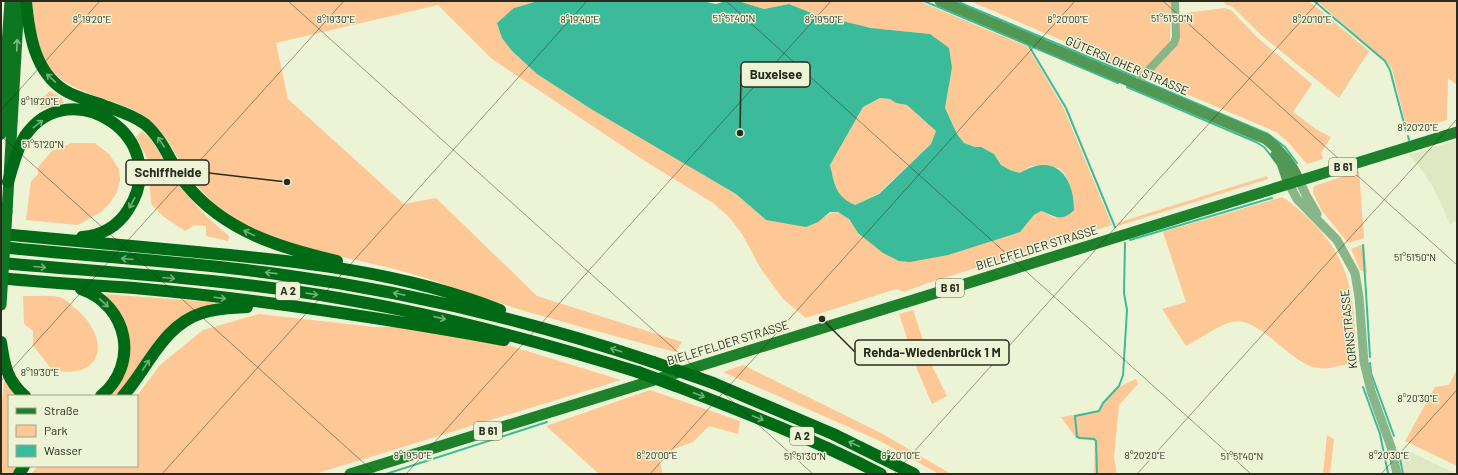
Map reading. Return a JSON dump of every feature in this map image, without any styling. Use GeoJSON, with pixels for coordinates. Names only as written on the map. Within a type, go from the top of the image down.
{"type":"FeatureCollection","features":[{"type":"Feature","properties":{"kind":"highway"},"geometry":{"type":"LineString","coordinates":[[1,134],[10,1]]}},
{"type":"Feature","properties":{"kind":"highway"},"geometry":{"type":"LineString","coordinates":[[1,309],[19,1]]}},
{"type":"Feature","properties":{"kind":"highway"},"geometry":{"type":"LineString","coordinates":[[26,1],[31,37],[38,59],[46,75],[63,89],[73,94],[128,114],[144,124],[158,139],[184,182],[212,211],[232,225],[263,240],[304,254],[369,269],[393,278]]}},
{"type":"Feature","properties":{"kind":"highway"},"geometry":{"type":"LineString","coordinates":[[8,182],[18,151],[25,136],[36,124],[56,113],[80,110],[95,113],[116,124],[128,137],[136,151],[140,174],[135,199],[126,214],[115,225],[95,235],[48,238]]}},
{"type":"Feature","properties":{"kind":"highway"},"geometry":{"type":"LineString","coordinates":[[1,234],[243,256],[300,263],[393,278],[440,290],[486,305],[546,329]]}},
{"type":"Feature","properties":{"kind":"highway","name":"A 2"},"geometry":{"type":"LineString","coordinates":[[1,248],[276,273],[422,298],[546,329],[653,362],[713,384],[833,434],[914,474]]}},
{"type":"Feature","properties":{"kind":"highway","name":"A 2"},"geometry":{"type":"LineString","coordinates":[[1,263],[272,288],[344,299],[490,329],[570,351],[638,372],[676,386],[794,433],[881,474]]}},
{"type":"Feature","properties":{"kind":"highway"},"geometry":{"type":"LineString","coordinates":[[1,278],[56,284],[134,288],[294,307],[438,328],[570,351]]}},
{"type":"Feature","properties":{"kind":"highway"},"geometry":{"type":"LineString","coordinates":[[56,284],[80,289],[98,297],[109,307],[121,326],[124,341],[122,363],[113,384],[102,395]]}},
{"type":"Feature","properties":{"kind":"highway"},"geometry":{"type":"LineString","coordinates":[[124,395],[161,344],[183,323],[201,313],[218,309],[254,306],[294,307]]}},
{"type":"Feature","properties":{"kind":"highway"},"geometry":{"type":"LineString","coordinates":[[1,342],[5,369],[12,382],[24,395]]}},
{"type":"Feature","properties":{"kind":"main road","name":"GÜTERSLOHER STRASSE"},"geometry":{"type":"LineString","coordinates":[[940,1],[1266,139],[1278,148],[1288,160],[1294,182]]}},
{"type":"Feature","properties":{"kind":"main road","name":"BIELEFELDER STRASSE"},"geometry":{"type":"LineString","coordinates":[[354,473],[1457,132]]}},
{"type":"Feature","properties":{"kind":"street"},"geometry":{"type":"LineString","coordinates":[[1138,85],[1142,77],[1174,43],[1176,37],[1175,1]]}},
{"type":"Feature","properties":{"kind":"street","name":"KORNSTRASSE"},"geometry":{"type":"LineString","coordinates":[[1294,182],[1343,248],[1355,273],[1359,297],[1364,362],[1371,391],[1391,447],[1397,474]]}},
{"type":"Feature","properties":{"kind":"shaded area"},"geometry":{"type":"Polygon","coordinates":[[[1457,140],[1457,221],[1450,224],[1433,187],[1409,155],[1457,140]]]}},
{"type":"Feature","properties":{"kind":"shaded area"},"geometry":{"type":"Polygon","coordinates":[[[1408,451],[1457,474],[1404,474],[1401,454],[1408,451]]]}},
{"type":"Feature","properties":{"kind":"green space"},"geometry":{"type":"Polygon","coordinates":[[[32,1],[538,1],[514,8],[512,51],[537,74],[591,109],[736,194],[766,220],[818,222],[826,216],[837,212],[841,213],[849,220],[858,233],[1026,225],[1034,215],[1041,211],[1055,218],[1071,188],[1065,174],[1059,168],[1031,166],[1020,173],[1010,170],[1001,165],[994,154],[981,147],[975,147],[964,143],[957,134],[945,108],[952,68],[930,34],[871,28],[814,14],[789,4],[764,9],[738,1],[919,1],[1028,47],[1064,109],[1112,225],[928,283],[904,292],[896,289],[806,318],[783,299],[761,269],[742,234],[729,217],[713,203],[648,163],[492,59],[438,5],[276,43],[288,99],[404,204],[436,198],[537,296],[682,342],[675,352],[528,312],[398,270],[291,244],[270,237],[234,219],[204,194],[189,176],[161,132],[148,119],[138,112],[82,91],[56,75],[42,53],[32,1]]]}},
{"type":"Feature","properties":{"kind":"green space"},"geometry":{"type":"Polygon","coordinates":[[[970,1],[1171,1],[1170,42],[1140,74],[970,1]]]}},
{"type":"Feature","properties":{"kind":"green space"},"geometry":{"type":"Polygon","coordinates":[[[1224,1],[1309,1],[1369,51],[1339,98],[1262,36],[1233,7],[1225,4],[1224,1]]]}},
{"type":"Feature","properties":{"kind":"green space"},"geometry":{"type":"Polygon","coordinates":[[[1317,1],[1457,1],[1457,85],[1448,78],[1447,120],[1418,130],[1407,130],[1392,69],[1388,63],[1317,1]]]}},
{"type":"Feature","properties":{"kind":"green space"},"geometry":{"type":"Polygon","coordinates":[[[1225,8],[1231,10],[1259,39],[1312,84],[1293,112],[1319,131],[1331,137],[1321,153],[1323,159],[1307,164],[1285,139],[1276,132],[1146,77],[1173,50],[1177,14],[1225,8]]]}},
{"type":"Feature","properties":{"kind":"green space"},"geometry":{"type":"Polygon","coordinates":[[[50,91],[62,98],[64,103],[41,109],[42,98],[50,91]]]}},
{"type":"Feature","properties":{"kind":"green space"},"geometry":{"type":"Polygon","coordinates":[[[880,98],[890,99],[896,103],[907,105],[936,131],[931,144],[878,194],[855,205],[848,202],[839,194],[830,165],[863,107],[880,98]]]}},
{"type":"Feature","properties":{"kind":"green space"},"geometry":{"type":"Polygon","coordinates":[[[142,131],[150,138],[187,195],[207,217],[229,236],[228,241],[206,236],[206,226],[195,225],[185,231],[164,217],[151,204],[148,160],[136,137],[142,131]]]}},
{"type":"Feature","properties":{"kind":"green space"},"geometry":{"type":"Polygon","coordinates":[[[72,143],[95,143],[109,154],[119,169],[120,180],[117,192],[110,203],[101,212],[78,225],[26,220],[31,181],[38,174],[38,167],[52,151],[72,143]]]}},
{"type":"Feature","properties":{"kind":"green space"},"geometry":{"type":"Polygon","coordinates":[[[1359,171],[1364,238],[1348,243],[1322,211],[1313,193],[1314,186],[1359,171]]]}},
{"type":"Feature","properties":{"kind":"green space"},"geometry":{"type":"Polygon","coordinates":[[[1267,176],[1268,179],[1118,226],[1117,223],[1267,176]]]}},
{"type":"Feature","properties":{"kind":"green space"},"geometry":{"type":"Polygon","coordinates":[[[1282,197],[1295,206],[1315,225],[1328,241],[1345,272],[1353,305],[1357,362],[1327,368],[1318,368],[1307,365],[1263,332],[1252,325],[1242,322],[1231,322],[1226,324],[1186,346],[1162,309],[1186,302],[1163,232],[1282,197]]]}},
{"type":"Feature","properties":{"kind":"green space"},"geometry":{"type":"Polygon","coordinates":[[[1364,244],[1367,273],[1360,270],[1351,249],[1364,244]]]}},
{"type":"Feature","properties":{"kind":"green space"},"geometry":{"type":"Polygon","coordinates":[[[104,294],[224,303],[200,310],[120,393],[117,395],[108,395],[111,393],[124,322],[117,308],[104,294]]]}},
{"type":"Feature","properties":{"kind":"green space"},"geometry":{"type":"Polygon","coordinates":[[[23,296],[60,297],[66,300],[87,319],[94,331],[98,343],[97,354],[92,363],[83,369],[70,372],[52,370],[33,345],[33,331],[24,324],[23,296]]]}},
{"type":"Feature","properties":{"kind":"green space"},"geometry":{"type":"Polygon","coordinates":[[[913,310],[931,364],[947,396],[932,404],[917,369],[899,314],[913,310]]]}},
{"type":"Feature","properties":{"kind":"green space"},"geometry":{"type":"Polygon","coordinates":[[[259,314],[374,327],[399,327],[507,345],[621,380],[315,474],[31,474],[37,467],[138,467],[138,395],[160,365],[203,330],[259,314]]]}},
{"type":"Feature","properties":{"kind":"green space"},"geometry":{"type":"Polygon","coordinates":[[[743,365],[881,433],[951,474],[939,474],[878,440],[723,372],[743,365]]]}},
{"type":"Feature","properties":{"kind":"green space"},"geometry":{"type":"Polygon","coordinates":[[[1457,369],[1457,466],[1405,441],[1435,387],[1449,385],[1457,369]]]}},
{"type":"Feature","properties":{"kind":"green space"},"geometry":{"type":"Polygon","coordinates":[[[4,379],[16,395],[8,395],[8,467],[18,467],[14,474],[1,474],[1,414],[4,379]]]}},
{"type":"Feature","properties":{"kind":"green space"},"geometry":{"type":"Polygon","coordinates":[[[1136,379],[1138,384],[1119,405],[1114,458],[1117,474],[1094,474],[1095,440],[1076,438],[1061,417],[1099,411],[1109,395],[1136,379]]]}},
{"type":"Feature","properties":{"kind":"green space"},"geometry":{"type":"Polygon","coordinates":[[[650,390],[740,421],[738,434],[709,426],[693,442],[658,455],[663,474],[599,474],[546,426],[650,390]]]}},
{"type":"Feature","properties":{"kind":"green space"},"geometry":{"type":"Polygon","coordinates":[[[1327,435],[1334,439],[1330,474],[1323,474],[1327,435]]]}},
{"type":"Feature","properties":{"kind":"water"},"geometry":{"type":"Polygon","coordinates":[[[538,1],[702,1],[716,4],[726,1],[738,1],[764,9],[789,4],[814,14],[871,28],[930,34],[949,48],[952,68],[945,108],[957,134],[964,143],[975,147],[981,147],[994,154],[1001,165],[1020,173],[1032,167],[1043,165],[1052,166],[1060,170],[1066,177],[1070,186],[1074,210],[1062,217],[1054,216],[1041,211],[1034,215],[1020,232],[948,255],[910,262],[899,261],[883,253],[858,233],[849,219],[838,212],[830,212],[818,222],[806,227],[766,220],[736,194],[591,109],[537,74],[512,51],[502,38],[497,23],[514,8],[538,1]],[[880,98],[863,107],[830,165],[835,184],[840,194],[848,202],[855,205],[879,194],[931,144],[936,131],[907,105],[896,103],[890,99],[880,98]]]}},
{"type":"Feature","properties":{"kind":"waterway"},"geometry":{"type":"LineString","coordinates":[[924,1],[1118,83]]}},
{"type":"Feature","properties":{"kind":"waterway"},"geometry":{"type":"LineString","coordinates":[[956,1],[1136,77]]}},
{"type":"Feature","properties":{"kind":"waterway"},"geometry":{"type":"LineString","coordinates":[[1314,1],[1385,61],[1390,70],[1406,131]]}},
{"type":"Feature","properties":{"kind":"waterway"},"geometry":{"type":"LineString","coordinates":[[1029,46],[1066,108],[1115,227]]}},
{"type":"Feature","properties":{"kind":"waterway"},"geometry":{"type":"LineString","coordinates":[[1144,81],[1268,134],[1285,147],[1297,163]]}},
{"type":"Feature","properties":{"kind":"waterway"},"geometry":{"type":"LineString","coordinates":[[1127,87],[1256,142],[1264,147],[1272,157]]}},
{"type":"Feature","properties":{"kind":"waterway"},"geometry":{"type":"LineString","coordinates":[[1408,136],[1409,140]]}},
{"type":"Feature","properties":{"kind":"waterway"},"geometry":{"type":"LineString","coordinates":[[1130,240],[1272,198]]}},
{"type":"Feature","properties":{"kind":"waterway"},"geometry":{"type":"LineString","coordinates":[[1097,474],[1096,441],[1094,439],[1077,437],[1075,416],[1099,411],[1103,403],[1119,386],[1123,375],[1127,310],[1124,293],[1125,243]]}},
{"type":"Feature","properties":{"kind":"waterway"},"geometry":{"type":"LineString","coordinates":[[1363,245],[1370,357]]}},
{"type":"Feature","properties":{"kind":"waterway"},"geometry":{"type":"LineString","coordinates":[[1370,363],[1371,373],[1394,436]]}},
{"type":"Feature","properties":{"kind":"waterway"},"geometry":{"type":"LineString","coordinates":[[1363,387],[1380,434],[1388,473]]}},
{"type":"Feature","properties":{"kind":"waterway"},"geometry":{"type":"LineString","coordinates":[[386,474],[547,422]]}},
{"type":"Feature","properties":{"kind":"waterway"},"geometry":{"type":"LineString","coordinates":[[1399,453],[1403,474]]}},
{"type":"Feature","properties":{"kind":"place","name":"Buxelsee"},"geometry":{"type":"Point","coordinates":[740,133]}},
{"type":"Feature","properties":{"kind":"place","name":"Schiffheide"},"geometry":{"type":"Point","coordinates":[287,182]}},
{"type":"Feature","properties":{"kind":"place","name":"Rehda-Wiedenbrück 1 M"},"geometry":{"type":"Point","coordinates":[822,319]}}]}
